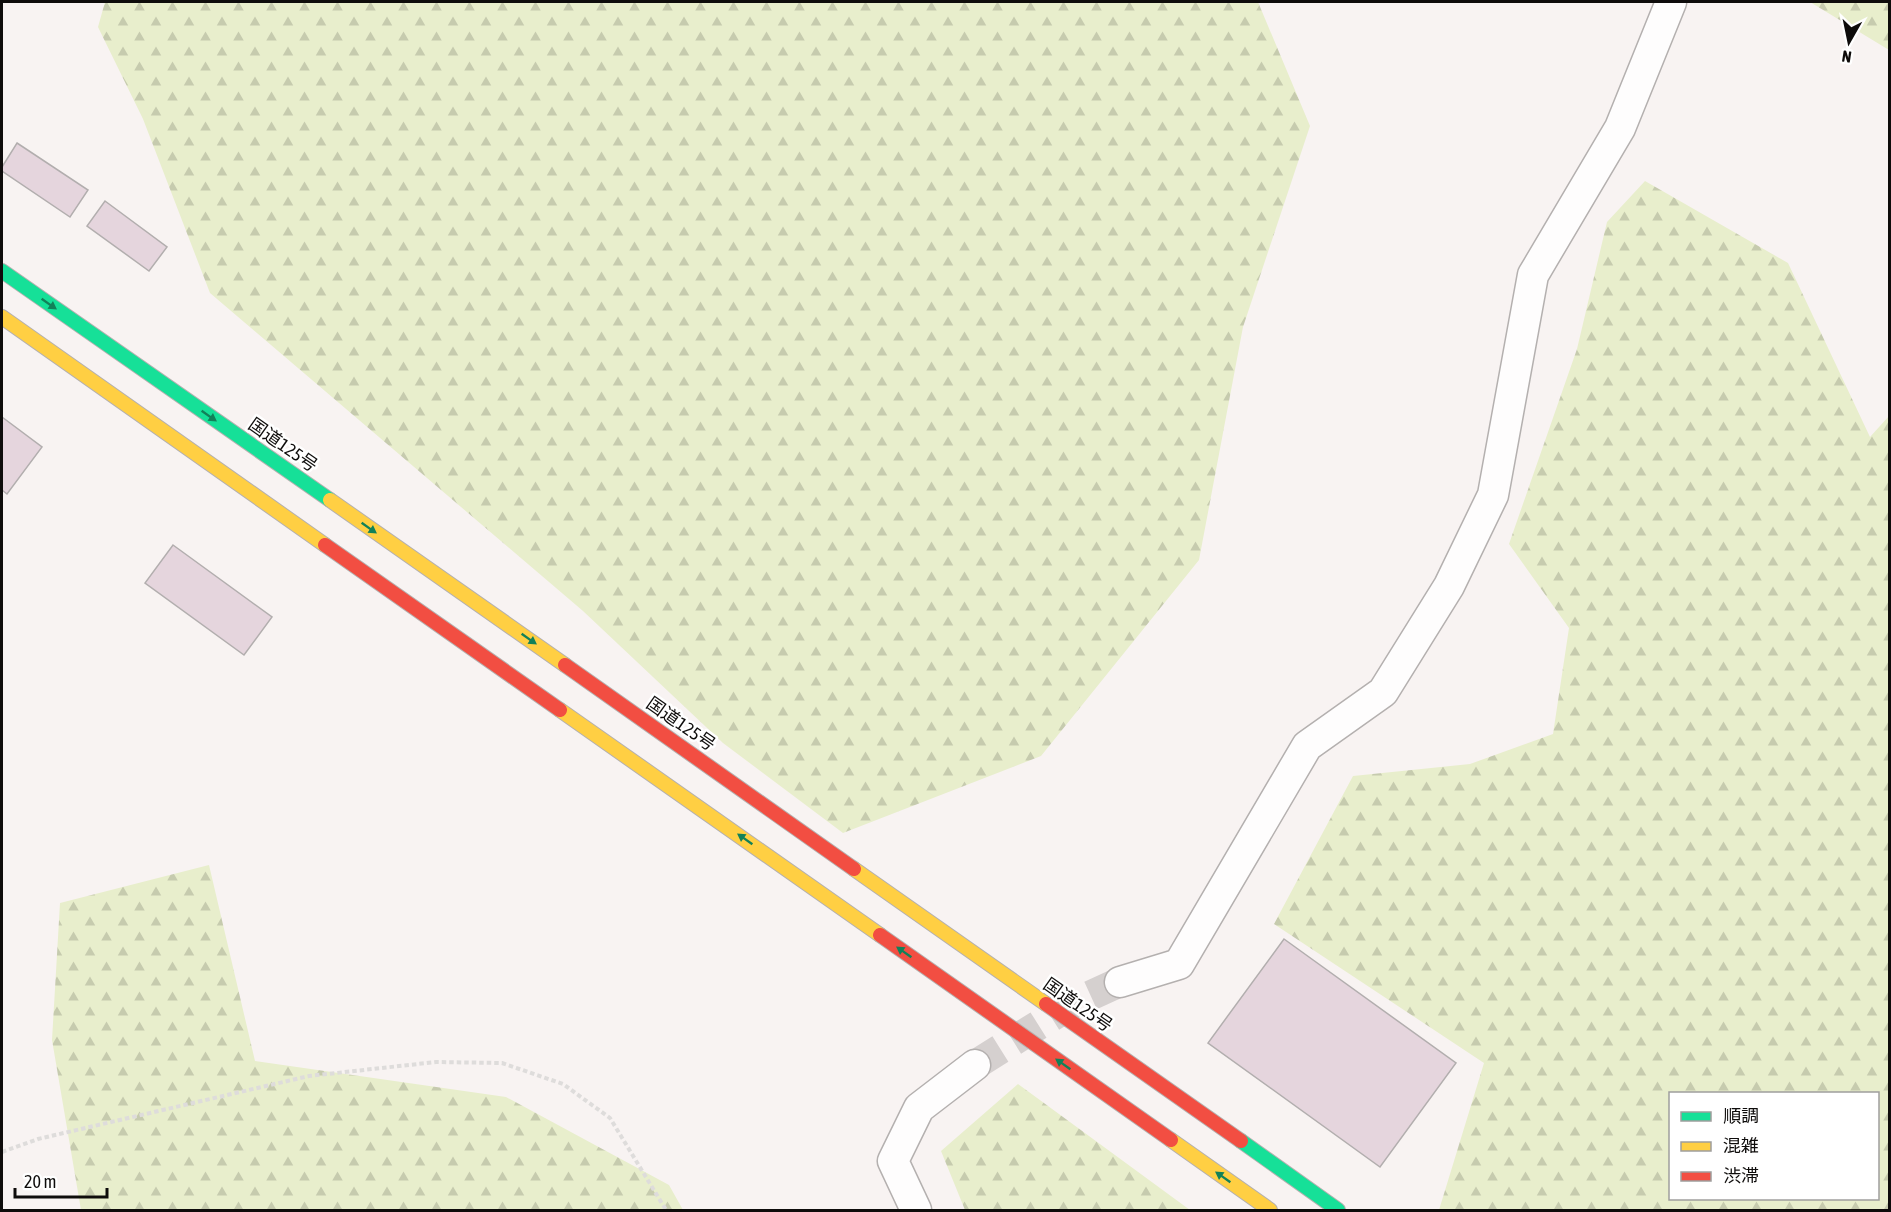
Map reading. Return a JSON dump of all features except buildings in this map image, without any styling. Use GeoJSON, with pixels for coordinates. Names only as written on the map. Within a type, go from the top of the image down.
{"type":"FeatureCollection","features":[{"type":"Feature","properties":{"kind":"highway","name":"国道125号"},"geometry":{"type":"LineString","coordinates":[[2,271],[509,625],[1338,1210]]}},
{"type":"Feature","properties":{"kind":"highway"},"geometry":{"type":"LineString","coordinates":[[2,317],[1270,1210]]}},
{"type":"Feature","properties":{"kind":"street"},"geometry":{"type":"LineString","coordinates":[[1120,982],[1179,963],[1307,746],[1383,692],[1449,586],[1492,495],[1533,275],[1620,128],[1671,2]]}},
{"type":"Feature","properties":{"kind":"street"},"geometry":{"type":"LineString","coordinates":[[916,1210],[892,1161],[919,1108],[975,1065]]}},
{"type":"Feature","properties":{"kind":"path"},"geometry":{"type":"LineString","coordinates":[[2,1152],[38,1139],[309,1076],[436,1062],[502,1063],[563,1084],[610,1118],[666,1210]]}},
{"type":"Feature","properties":{"kind":"green space"},"geometry":{"type":"Polygon","coordinates":[[[105,2],[1258,2],[1310,126],[1243,327],[1199,560],[1041,756],[843,833],[723,743],[583,611],[210,293],[143,119],[98,27],[105,2]]]}},
{"type":"Feature","properties":{"kind":"green space"},"geometry":{"type":"Polygon","coordinates":[[[1810,2],[1889,2],[1889,50],[1810,2]]]}},
{"type":"Feature","properties":{"kind":"green space"},"geometry":{"type":"Polygon","coordinates":[[[1645,181],[1788,263],[1870,437],[1889,416],[1889,1210],[1439,1210],[1484,1063],[1274,924],[1353,776],[1470,764],[1553,734],[1569,628],[1509,544],[1577,349],[1607,222],[1645,181]]]}},
{"type":"Feature","properties":{"kind":"green space"},"geometry":{"type":"Polygon","coordinates":[[[209,865],[255,1061],[506,1097],[669,1185],[683,1210],[81,1210],[52,1040],[60,903],[209,865]]]}},
{"type":"Feature","properties":{"kind":"green space"},"geometry":{"type":"Polygon","coordinates":[[[1018,1084],[1190,1210],[965,1210],[941,1151],[1018,1084]]]}},
{"type":"Feature","properties":{"kind":"tunnel"},"geometry":{"type":"LineString","coordinates":[[975,1065],[1072,1004],[1120,982]]}},
{"type":"Feature","properties":{"kind":"traffic: fast"},"geometry":{"type":"LineString","coordinates":[[2,271],[330,500]]}},
{"type":"Feature","properties":{"kind":"traffic: fast"},"geometry":{"type":"LineString","coordinates":[[1241,1141],[1338,1210]]}},
{"type":"Feature","properties":{"kind":"traffic: slow"},"geometry":{"type":"LineString","coordinates":[[2,317],[325,545]]}},
{"type":"Feature","properties":{"kind":"traffic: slow"},"geometry":{"type":"LineString","coordinates":[[330,500],[565,665]]}},
{"type":"Feature","properties":{"kind":"traffic: slow"},"geometry":{"type":"LineString","coordinates":[[560,710],[880,935]]}},
{"type":"Feature","properties":{"kind":"traffic: slow"},"geometry":{"type":"LineString","coordinates":[[854,869],[1046,1004]]}},
{"type":"Feature","properties":{"kind":"traffic: slow"},"geometry":{"type":"LineString","coordinates":[[1171,1140],[1270,1210]]}},
{"type":"Feature","properties":{"kind":"traffic: jam"},"geometry":{"type":"LineString","coordinates":[[325,545],[560,710]]}},
{"type":"Feature","properties":{"kind":"traffic: jam"},"geometry":{"type":"LineString","coordinates":[[565,665],[854,869]]}},
{"type":"Feature","properties":{"kind":"traffic: jam"},"geometry":{"type":"LineString","coordinates":[[880,935],[1171,1140]]}},
{"type":"Feature","properties":{"kind":"traffic: jam"},"geometry":{"type":"LineString","coordinates":[[1046,1004],[1241,1141]]}}]}
